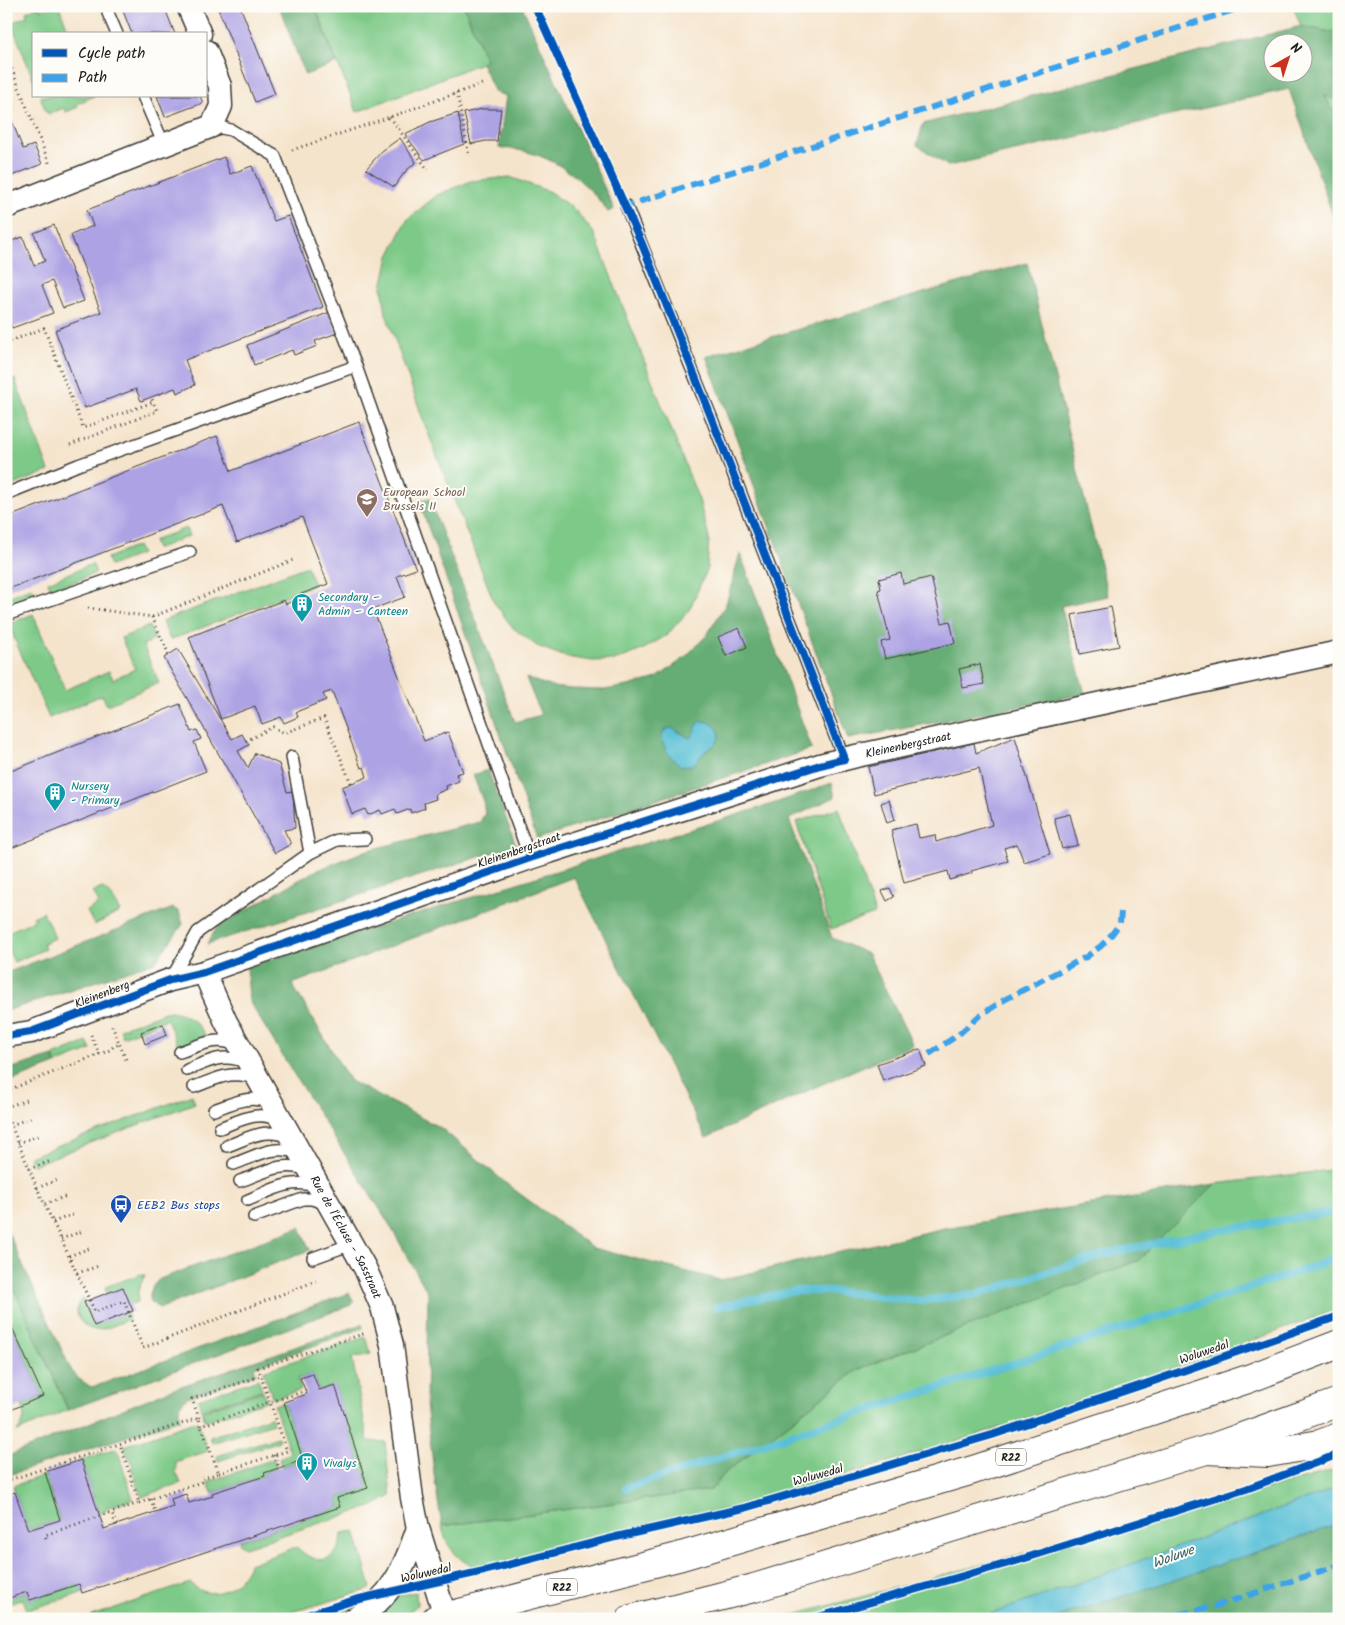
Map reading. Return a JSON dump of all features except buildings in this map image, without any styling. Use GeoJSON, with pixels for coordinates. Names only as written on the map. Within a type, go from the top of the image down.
{"type":"FeatureCollection","features":[{"type":"Feature","properties":{"kind":"main road","name":"R22"},"geometry":{"type":"LineString","coordinates":[[442,1618],[678,1557],[973,1470],[1248,1379],[1339,1344]]}},
{"type":"Feature","properties":{"kind":"main road"},"geometry":{"type":"LineString","coordinates":[[631,1619],[754,1588],[1206,1450],[1339,1402]]}},
{"type":"Feature","properties":{"kind":"main road"},"geometry":{"type":"LineString","coordinates":[[1206,1450],[1268,1453],[1320,1444],[1339,1437]]}},
{"type":"Feature","properties":{"kind":"street"},"geometry":{"type":"LineString","coordinates":[[188,6],[199,32]]}},
{"type":"Feature","properties":{"kind":"street"},"geometry":{"type":"LineString","coordinates":[[6,207],[212,126],[221,106],[220,86],[208,55]]}},
{"type":"Feature","properties":{"kind":"street","name":"Kleinenbergstraat"},"geometry":{"type":"LineString","coordinates":[[204,972],[530,858],[820,766],[1339,652]]}},
{"type":"Feature","properties":{"kind":"street","name":"Kleinenberg"},"geometry":{"type":"LineString","coordinates":[[6,1036],[31,1032],[170,980],[204,972]]}},
{"type":"Feature","properties":{"kind":"street","name":"Rue de l'Écluse - Sasstraat"},"geometry":{"type":"LineString","coordinates":[[204,972],[226,1022],[352,1244],[382,1307],[392,1344],[412,1498],[442,1618]]}},
{"type":"Feature","properties":{"kind":"street"},"geometry":{"type":"LineString","coordinates":[[354,1619],[366,1613],[386,1594],[407,1559],[418,1528]]}},
{"type":"Feature","properties":{"kind":"lane"},"geometry":{"type":"LineString","coordinates":[[108,14],[116,32]]}},
{"type":"Feature","properties":{"kind":"lane"},"geometry":{"type":"LineString","coordinates":[[144,98],[164,145]]}},
{"type":"Feature","properties":{"kind":"lane"},"geometry":{"type":"LineString","coordinates":[[212,126],[231,130],[275,156],[356,366],[504,789],[530,858]]}},
{"type":"Feature","properties":{"kind":"lane"},"geometry":{"type":"LineString","coordinates":[[626,206],[710,414],[844,760]]}},
{"type":"Feature","properties":{"kind":"lane"},"geometry":{"type":"LineString","coordinates":[[6,494],[78,465],[356,366]]}},
{"type":"Feature","properties":{"kind":"lane"},"geometry":{"type":"LineString","coordinates":[[6,615],[190,552]]}},
{"type":"Feature","properties":{"kind":"lane"},"geometry":{"type":"LineString","coordinates":[[292,757],[310,853]]}},
{"type":"Feature","properties":{"kind":"lane"},"geometry":{"type":"LineString","coordinates":[[170,980],[198,932],[310,853],[337,840],[365,839]]}},
{"type":"Feature","properties":{"kind":"lane"},"geometry":{"type":"LineString","coordinates":[[180,1052],[214,1040],[228,1042],[249,1064]]}},
{"type":"Feature","properties":{"kind":"lane"},"geometry":{"type":"LineString","coordinates":[[187,1070],[222,1057],[237,1058],[249,1064]]}},
{"type":"Feature","properties":{"kind":"lane"},"geometry":{"type":"LineString","coordinates":[[194,1087],[224,1076],[245,1075],[249,1064]]}},
{"type":"Feature","properties":{"kind":"lane"},"geometry":{"type":"LineString","coordinates":[[214,1110],[248,1098],[263,1100],[301,1155],[318,1200],[304,1199],[254,1217]]}},
{"type":"Feature","properties":{"kind":"lane"},"geometry":{"type":"LineString","coordinates":[[220,1128],[256,1115],[270,1117],[301,1155],[309,1184],[295,1182],[248,1200]]}},
{"type":"Feature","properties":{"kind":"lane"},"geometry":{"type":"LineString","coordinates":[[227,1146],[266,1132],[280,1134],[301,1155]]}},
{"type":"Feature","properties":{"kind":"lane"},"geometry":{"type":"LineString","coordinates":[[234,1164],[276,1149],[290,1150],[301,1155]]}},
{"type":"Feature","properties":{"kind":"lane"},"geometry":{"type":"LineString","coordinates":[[240,1181],[285,1165],[299,1167],[301,1155]]}},
{"type":"Feature","properties":{"kind":"lane"},"geometry":{"type":"LineString","coordinates":[[313,1258],[352,1244]]}},
{"type":"Feature","properties":{"kind":"path"},"geometry":{"type":"LineString","coordinates":[[6,55],[58,187]]}},
{"type":"Feature","properties":{"kind":"path"},"geometry":{"type":"LineString","coordinates":[[275,156],[482,84]]}},
{"type":"Feature","properties":{"kind":"path"},"geometry":{"type":"LineString","coordinates":[[457,92],[469,156]]}},
{"type":"Feature","properties":{"kind":"path"},"geometry":{"type":"LineString","coordinates":[[390,117],[428,170]]}},
{"type":"Feature","properties":{"kind":"path"},"geometry":{"type":"LineString","coordinates":[[6,343],[44,328],[83,428],[153,402]]}},
{"type":"Feature","properties":{"kind":"path"},"geometry":{"type":"LineString","coordinates":[[70,445],[157,411],[151,397]]}},
{"type":"Feature","properties":{"kind":"path"},"geometry":{"type":"LineString","coordinates":[[43,601],[152,617],[293,560]]}},
{"type":"Feature","properties":{"kind":"path"},"geometry":{"type":"LineString","coordinates":[[152,617],[169,654]]}},
{"type":"Feature","properties":{"kind":"path"},"geometry":{"type":"LineString","coordinates":[[246,741],[274,727],[284,733],[324,718],[351,783]]}},
{"type":"Feature","properties":{"kind":"path"},"geometry":{"type":"LineString","coordinates":[[112,1025],[127,1062]]}},
{"type":"Feature","properties":{"kind":"path"},"geometry":{"type":"LineString","coordinates":[[91,1034],[99,1054]]}},
{"type":"Feature","properties":{"kind":"path"},"geometry":{"type":"LineString","coordinates":[[6,1091],[120,1044]]}},
{"type":"Feature","properties":{"kind":"path"},"geometry":{"type":"LineString","coordinates":[[6,1107],[27,1100]]}},
{"type":"Feature","properties":{"kind":"path"},"geometry":{"type":"LineString","coordinates":[[6,1113],[37,1188],[96,1312],[124,1301],[143,1348],[316,1281]]}},
{"type":"Feature","properties":{"kind":"path"},"geometry":{"type":"LineString","coordinates":[[11,1125],[33,1117]]}},
{"type":"Feature","properties":{"kind":"path"},"geometry":{"type":"LineString","coordinates":[[18,1143],[40,1135]]}},
{"type":"Feature","properties":{"kind":"path"},"geometry":{"type":"LineString","coordinates":[[29,1169],[51,1161]]}},
{"type":"Feature","properties":{"kind":"path"},"geometry":{"type":"LineString","coordinates":[[37,1188],[60,1179]]}},
{"type":"Feature","properties":{"kind":"path"},"geometry":{"type":"LineString","coordinates":[[45,1204],[67,1196]]}},
{"type":"Feature","properties":{"kind":"path"},"geometry":{"type":"LineString","coordinates":[[53,1222],[75,1214]]}},
{"type":"Feature","properties":{"kind":"path"},"geometry":{"type":"LineString","coordinates":[[61,1239],[83,1231]]}},
{"type":"Feature","properties":{"kind":"path"},"geometry":{"type":"LineString","coordinates":[[69,1256],[90,1248]]}},
{"type":"Feature","properties":{"kind":"path"},"geometry":{"type":"LineString","coordinates":[[78,1274],[99,1266]]}},
{"type":"Feature","properties":{"kind":"path"},"geometry":{"type":"LineString","coordinates":[[46,1538],[45,1535],[201,1482],[201,1479],[286,1451],[258,1368],[368,1333]]}},
{"type":"Feature","properties":{"kind":"path"},"geometry":{"type":"LineString","coordinates":[[219,1473],[192,1399],[261,1376]]}},
{"type":"Feature","properties":{"kind":"path"},"geometry":{"type":"LineString","coordinates":[[201,1426],[306,1391]]}},
{"type":"Feature","properties":{"kind":"path"},"geometry":{"type":"LineString","coordinates":[[6,1490],[9,1489],[6,1481],[199,1418]]}},
{"type":"Feature","properties":{"kind":"path"},"geometry":{"type":"LineString","coordinates":[[120,1444],[139,1503]]}},
{"type":"Feature","properties":{"kind":"path"},"geometry":{"type":"LineString","coordinates":[[274,1455],[279,1468]]}},
{"type":"Feature","properties":{"kind":"path"},"geometry":{"type":"LineString","coordinates":[[151,1499],[156,1512]]}},
{"type":"Feature","properties":{"kind":"path"},"geometry":{"type":"LineString","coordinates":[[112,1512],[116,1525]]}},
{"type":"Feature","properties":{"kind":"green space"},"geometry":{"type":"Polygon","coordinates":[[[39,6],[41,10],[50,6],[59,6],[69,32],[32,32],[32,76],[12,25],[13,22],[27,16],[26,12],[39,6]]]}},
{"type":"Feature","properties":{"kind":"green space"},"geometry":{"type":"Polygon","coordinates":[[[279,6],[315,6],[337,63],[305,75],[279,6]]]}},
{"type":"Feature","properties":{"kind":"green space"},"geometry":{"type":"Polygon","coordinates":[[[315,6],[464,6],[486,61],[357,112],[315,6]]]}},
{"type":"Feature","properties":{"kind":"green space"},"geometry":{"type":"Polygon","coordinates":[[[464,6],[522,6],[614,209],[608,212],[598,199],[574,176],[547,159],[532,153],[499,148],[506,96],[495,92],[481,63],[486,61],[464,6]]]}},
{"type":"Feature","properties":{"kind":"green space"},"geometry":{"type":"Polygon","coordinates":[[[1293,6],[1322,6],[1322,8],[1339,11],[1339,34],[1301,26],[1293,6]]]}},
{"type":"Feature","properties":{"kind":"green space"},"geometry":{"type":"Polygon","coordinates":[[[1301,26],[1339,34],[1339,57],[1336,59],[1334,73],[1339,102],[1324,95],[1339,121],[1339,233],[1289,89],[948,166],[917,145],[923,124],[1262,36],[1262,82],[1312,82],[1312,32],[1278,32],[1301,26]]]}},
{"type":"Feature","properties":{"kind":"green space"},"geometry":{"type":"Polygon","coordinates":[[[1339,57],[1339,94],[1334,73],[1336,59],[1339,57]]]}},
{"type":"Feature","properties":{"kind":"green space"},"geometry":{"type":"Polygon","coordinates":[[[1324,94],[1339,102],[1339,121],[1324,94]]]}},
{"type":"Feature","properties":{"kind":"green space"},"geometry":{"type":"Polygon","coordinates":[[[41,98],[90,98],[77,104],[78,107],[66,112],[64,108],[49,114],[46,112],[41,98]]]}},
{"type":"Feature","properties":{"kind":"green space"},"geometry":{"type":"Polygon","coordinates":[[[510,177],[550,192],[575,210],[594,233],[699,500],[709,538],[707,570],[689,610],[667,635],[642,650],[617,660],[593,661],[566,657],[537,646],[512,627],[494,602],[425,425],[386,314],[382,287],[389,256],[407,220],[437,195],[471,181],[510,177]]]}},
{"type":"Feature","properties":{"kind":"green space"},"geometry":{"type":"Polygon","coordinates":[[[1027,263],[1108,596],[1061,606],[1085,694],[848,739],[706,356],[1027,263]]]}},
{"type":"Feature","properties":{"kind":"green space"},"geometry":{"type":"Polygon","coordinates":[[[15,379],[49,471],[6,488],[6,382],[15,379]]]}},
{"type":"Feature","properties":{"kind":"green space"},"geometry":{"type":"Polygon","coordinates":[[[429,498],[515,722],[541,715],[526,678],[553,687],[604,690],[657,678],[683,659],[707,635],[726,604],[740,553],[812,749],[537,839],[419,501],[429,498]]]}},
{"type":"Feature","properties":{"kind":"green space"},"geometry":{"type":"Polygon","coordinates":[[[186,528],[189,536],[156,549],[153,541],[186,528]]]}},
{"type":"Feature","properties":{"kind":"green space"},"geometry":{"type":"Polygon","coordinates":[[[137,546],[141,554],[110,566],[107,558],[137,546]]]}},
{"type":"Feature","properties":{"kind":"green space"},"geometry":{"type":"Polygon","coordinates":[[[92,564],[96,573],[51,591],[48,582],[92,564]]]}},
{"type":"Feature","properties":{"kind":"green space"},"geometry":{"type":"Polygon","coordinates":[[[307,566],[314,585],[170,640],[162,621],[307,566]]]}},
{"type":"Feature","properties":{"kind":"green space"},"geometry":{"type":"Polygon","coordinates":[[[32,587],[36,596],[6,608],[6,598],[32,587]]]}},
{"type":"Feature","properties":{"kind":"green space"},"geometry":{"type":"Polygon","coordinates":[[[33,614],[65,690],[109,671],[113,679],[135,669],[121,638],[149,626],[155,639],[143,645],[159,683],[107,705],[102,695],[49,718],[8,624],[33,614]]]}},
{"type":"Feature","properties":{"kind":"green space"},"geometry":{"type":"Polygon","coordinates":[[[488,770],[516,845],[207,944],[218,926],[315,871],[365,851],[480,822],[485,813],[483,801],[473,775],[488,770]]]}},
{"type":"Feature","properties":{"kind":"green space"},"geometry":{"type":"Polygon","coordinates":[[[832,783],[835,797],[789,819],[832,938],[868,954],[913,1045],[820,1085],[706,1138],[574,877],[292,984],[350,1081],[441,1128],[508,1185],[593,1248],[720,1280],[944,1228],[1215,1184],[1139,1260],[857,1370],[726,1472],[711,1490],[442,1526],[426,1404],[428,1293],[388,1222],[249,1001],[247,967],[772,804],[832,783]]]}},
{"type":"Feature","properties":{"kind":"green space"},"geometry":{"type":"Polygon","coordinates":[[[839,808],[875,914],[831,929],[796,822],[839,808]]]}},
{"type":"Feature","properties":{"kind":"green space"},"geometry":{"type":"Polygon","coordinates":[[[102,888],[112,896],[120,912],[94,925],[87,911],[99,903],[93,892],[102,888]]]}},
{"type":"Feature","properties":{"kind":"green space"},"geometry":{"type":"Polygon","coordinates":[[[173,908],[179,912],[183,924],[155,962],[6,1011],[6,973],[173,908]]]}},
{"type":"Feature","properties":{"kind":"green space"},"geometry":{"type":"Polygon","coordinates":[[[43,912],[55,938],[43,943],[45,949],[14,962],[6,945],[6,933],[35,920],[33,917],[43,912]]]}},
{"type":"Feature","properties":{"kind":"green space"},"geometry":{"type":"Polygon","coordinates":[[[171,1011],[192,1019],[206,1036],[178,1046],[167,1019],[123,1037],[120,1029],[171,1011]]]}},
{"type":"Feature","properties":{"kind":"green space"},"geometry":{"type":"Polygon","coordinates":[[[87,1042],[91,1050],[56,1064],[53,1056],[87,1042]]]}},
{"type":"Feature","properties":{"kind":"green space"},"geometry":{"type":"Polygon","coordinates":[[[53,1056],[56,1064],[6,1083],[6,1070],[53,1056]]]}},
{"type":"Feature","properties":{"kind":"green space"},"geometry":{"type":"Polygon","coordinates":[[[192,1095],[195,1103],[33,1165],[29,1157],[192,1095]]]}},
{"type":"Feature","properties":{"kind":"green space"},"geometry":{"type":"Polygon","coordinates":[[[1339,1169],[1339,1309],[1124,1387],[943,1446],[730,1509],[650,1525],[478,1569],[464,1562],[454,1552],[444,1534],[442,1526],[711,1490],[726,1472],[857,1370],[1139,1260],[1215,1184],[1339,1169]]]}},
{"type":"Feature","properties":{"kind":"green space"},"geometry":{"type":"Polygon","coordinates":[[[300,1227],[310,1250],[161,1308],[152,1303],[150,1299],[153,1286],[160,1279],[300,1227]]]}},
{"type":"Feature","properties":{"kind":"green space"},"geometry":{"type":"Polygon","coordinates":[[[6,1228],[71,1370],[79,1379],[91,1387],[349,1293],[354,1302],[351,1305],[68,1410],[6,1271],[6,1228]]]}},
{"type":"Feature","properties":{"kind":"green space"},"geometry":{"type":"Polygon","coordinates":[[[6,1271],[68,1410],[17,1432],[24,1419],[22,1405],[43,1396],[6,1314],[6,1271]]]}},
{"type":"Feature","properties":{"kind":"green space"},"geometry":{"type":"Polygon","coordinates":[[[141,1274],[145,1275],[138,1290],[138,1302],[130,1304],[107,1294],[105,1287],[141,1274]]]}},
{"type":"Feature","properties":{"kind":"green space"},"geometry":{"type":"Polygon","coordinates":[[[83,1298],[94,1326],[127,1313],[129,1319],[104,1329],[90,1329],[78,1317],[77,1307],[83,1298]]]}},
{"type":"Feature","properties":{"kind":"green space"},"geometry":{"type":"Polygon","coordinates":[[[362,1324],[363,1328],[254,1367],[256,1374],[188,1397],[180,1406],[180,1419],[6,1476],[6,1457],[170,1390],[362,1324]]]}},
{"type":"Feature","properties":{"kind":"green space"},"geometry":{"type":"Polygon","coordinates":[[[366,1337],[371,1354],[352,1358],[368,1441],[385,1442],[391,1496],[374,1506],[245,1547],[239,1541],[340,1507],[337,1498],[368,1488],[335,1386],[319,1390],[313,1374],[298,1379],[301,1390],[273,1399],[263,1371],[366,1337]]]}},
{"type":"Feature","properties":{"kind":"green space"},"geometry":{"type":"Polygon","coordinates":[[[258,1379],[262,1390],[201,1410],[198,1399],[258,1379]]]}},
{"type":"Feature","properties":{"kind":"green space"},"geometry":{"type":"Polygon","coordinates":[[[263,1391],[266,1401],[205,1421],[202,1411],[263,1391]]]}},
{"type":"Feature","properties":{"kind":"green space"},"geometry":{"type":"Polygon","coordinates":[[[284,1402],[303,1460],[281,1467],[279,1458],[290,1453],[274,1405],[284,1402]]]}},
{"type":"Feature","properties":{"kind":"green space"},"geometry":{"type":"Polygon","coordinates":[[[271,1417],[273,1423],[212,1443],[210,1437],[271,1417]]]}},
{"type":"Feature","properties":{"kind":"green space"},"geometry":{"type":"Polygon","coordinates":[[[197,1421],[208,1451],[175,1462],[177,1469],[175,1470],[181,1483],[142,1497],[131,1467],[133,1465],[130,1457],[128,1458],[124,1446],[197,1421]]]}},
{"type":"Feature","properties":{"kind":"green space"},"geometry":{"type":"Polygon","coordinates":[[[278,1437],[279,1441],[218,1461],[217,1456],[278,1437]]]}},
{"type":"Feature","properties":{"kind":"green space"},"geometry":{"type":"Polygon","coordinates":[[[117,1448],[133,1499],[106,1508],[106,1511],[99,1514],[81,1460],[117,1448]]]}},
{"type":"Feature","properties":{"kind":"green space"},"geometry":{"type":"Polygon","coordinates":[[[274,1459],[277,1469],[264,1473],[265,1476],[212,1493],[208,1482],[274,1459]]]}},
{"type":"Feature","properties":{"kind":"green space"},"geometry":{"type":"Polygon","coordinates":[[[1339,1469],[1339,1510],[978,1619],[779,1619],[1339,1469]]]}},
{"type":"Feature","properties":{"kind":"green space"},"geometry":{"type":"Polygon","coordinates":[[[45,1475],[60,1520],[28,1530],[13,1486],[45,1475]]]}},
{"type":"Feature","properties":{"kind":"green space"},"geometry":{"type":"Polygon","coordinates":[[[1339,1510],[1339,1619],[978,1619],[1339,1510]]]}},
{"type":"Feature","properties":{"kind":"green space"},"geometry":{"type":"Polygon","coordinates":[[[355,1531],[371,1588],[368,1590],[268,1619],[91,1619],[91,1616],[190,1583],[198,1589],[216,1593],[232,1586],[239,1580],[249,1564],[297,1547],[304,1554],[312,1558],[326,1559],[337,1550],[341,1543],[342,1533],[355,1531]]]}},
{"type":"Feature","properties":{"kind":"green space"},"geometry":{"type":"Polygon","coordinates":[[[79,1584],[82,1593],[27,1610],[23,1599],[6,1605],[6,1599],[27,1592],[30,1600],[79,1584]]]}},
{"type":"Feature","properties":{"kind":"green space"},"geometry":{"type":"Polygon","coordinates":[[[416,1592],[417,1605],[410,1611],[395,1618],[381,1617],[381,1612],[396,1596],[416,1592]]]}},
{"type":"Feature","properties":{"kind":"green space"},"geometry":{"type":"Polygon","coordinates":[[[356,1604],[344,1614],[333,1618],[305,1619],[356,1604]]]}},
{"type":"Feature","properties":{"kind":"water"},"geometry":{"type":"Polygon","coordinates":[[[705,721],[712,724],[719,731],[717,742],[693,765],[681,766],[667,752],[663,744],[662,734],[666,729],[672,728],[690,738],[699,722],[705,721]]]}},
{"type":"Feature","properties":{"kind":"water","name":"Woluwe"},"geometry":{"type":"Polygon","coordinates":[[[1339,1487],[1339,1524],[1171,1581],[1051,1619],[976,1619],[1082,1582],[1339,1487]]]}},
{"type":"Feature","properties":{"kind":"waterway"},"geometry":{"type":"LineString","coordinates":[[716,1307],[795,1291],[832,1291],[920,1301],[978,1294],[1105,1254],[1210,1232],[1339,1211]]}},
{"type":"Feature","properties":{"kind":"waterway"},"geometry":{"type":"LineString","coordinates":[[626,1488],[1298,1272],[1339,1257]]}},
{"type":"Feature","properties":{"kind":"marked path"},"geometry":{"type":"LineString","coordinates":[[624,202],[626,206],[1246,6]]}},
{"type":"Feature","properties":{"kind":"marked path"},"geometry":{"type":"LineString","coordinates":[[929,1054],[958,1035],[979,1016],[1004,1000],[1086,957],[1101,946],[1120,923],[1121,912]]}},
{"type":"Feature","properties":{"kind":"marked path"},"geometry":{"type":"LineString","coordinates":[[1161,1619],[1222,1604],[1339,1565]]}},
{"type":"Feature","properties":{"kind":"cycle path"},"geometry":{"type":"LineString","coordinates":[[6,1036],[31,1032],[170,980],[204,972],[530,858],[844,759],[642,244],[535,6]]}},
{"type":"Feature","properties":{"kind":"cycle path","name":"Woluwedal"},"geometry":{"type":"LineString","coordinates":[[294,1619],[355,1600],[744,1508],[992,1435],[1339,1316]]}},
{"type":"Feature","properties":{"kind":"cycle path"},"geometry":{"type":"LineString","coordinates":[[811,1619],[1016,1561],[1246,1489],[1339,1454]]}},
{"type":"Feature","properties":{"kind":"place","name":"European School Brussels II"},"geometry":{"type":"Point","coordinates":[367,518]}},
{"type":"Feature","properties":{"kind":"place","name":"Secondary – Admin – Canteen"},"geometry":{"type":"Point","coordinates":[302,623]}},
{"type":"Feature","properties":{"kind":"place","name":"Nursery - Primary"},"geometry":{"type":"Point","coordinates":[55,812]}},
{"type":"Feature","properties":{"kind":"place","name":"EEB2 Bus stops"},"geometry":{"type":"Point","coordinates":[121,1224]}},
{"type":"Feature","properties":{"kind":"place","name":"Vivalys"},"geometry":{"type":"Point","coordinates":[307,1482]}}]}
